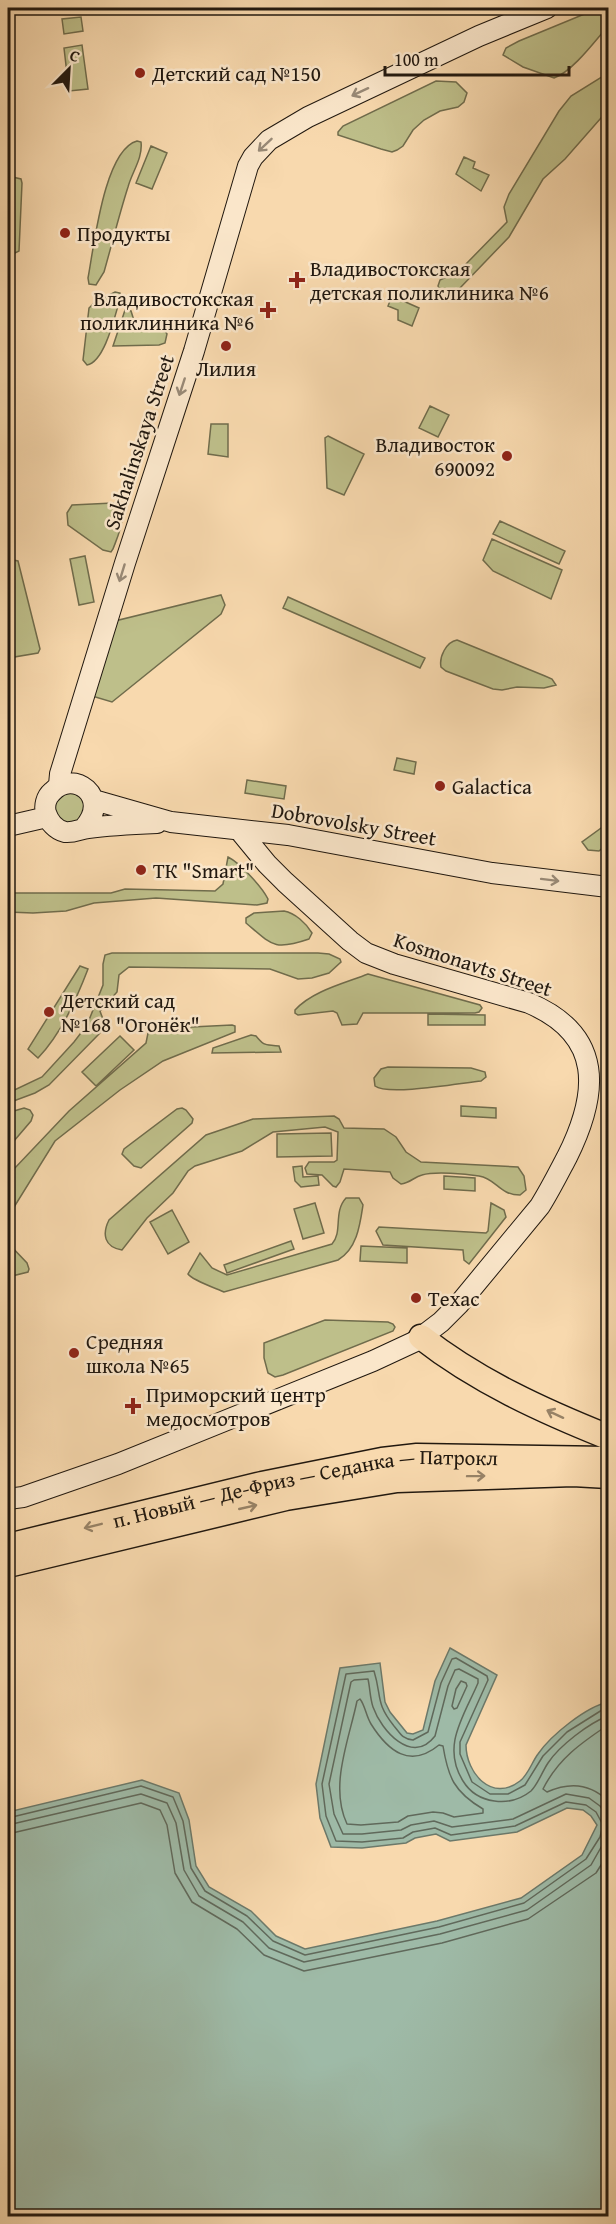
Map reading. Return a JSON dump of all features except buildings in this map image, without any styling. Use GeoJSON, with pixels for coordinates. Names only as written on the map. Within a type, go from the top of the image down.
{"type":"FeatureCollection","features":[{"type":"Feature","properties":{"kind":"highway"},"geometry":{"type":"LineString","coordinates":[[421,1337],[446,1356],[484,1378],[542,1408],[609,1437]]}},
{"type":"Feature","properties":{"kind":"highway","name":"п. Новый — Де-Фриз — Седанка — Патрокл"},"geometry":{"type":"LineString","coordinates":[[8,1546],[262,1484],[382,1460],[417,1467],[573,1466],[609,1459]]}},
{"type":"Feature","properties":{"kind":"highway","name":"п. Новый — Де-Фриз — Седанка — Патрокл"},"geometry":{"type":"LineString","coordinates":[[573,1466],[609,1476]]}},
{"type":"Feature","properties":{"kind":"highway","name":"п. Новый — Де-Фриз — Седанка — Патрокл"},"geometry":{"type":"LineString","coordinates":[[8,1565],[417,1467]]}},
{"type":"Feature","properties":{"kind":"main road","name":"Sakhalinskaya Street"},"geometry":{"type":"LineString","coordinates":[[59,786],[60,774],[80,706],[194,351],[248,166],[253,156],[269,140],[314,114],[479,36],[547,8]]}},
{"type":"Feature","properties":{"kind":"main road"},"geometry":{"type":"LineString","coordinates":[[84,828],[92,819],[94,800],[80,785],[66,783],[59,786],[49,795],[45,810],[47,817],[60,830],[72,832],[84,828],[171,822]]}},
{"type":"Feature","properties":{"kind":"main road","name":"Dobrovolsky Street"},"geometry":{"type":"LineString","coordinates":[[94,800],[171,822],[288,836],[492,873],[609,887]]}},
{"type":"Feature","properties":{"kind":"main road"},"geometry":{"type":"LineString","coordinates":[[8,826],[47,817]]}},
{"type":"Feature","properties":{"kind":"main road","name":"Kosmonavts Street"},"geometry":{"type":"LineString","coordinates":[[8,1499],[23,1497],[118,1464],[373,1361],[421,1337],[459,1304],[526,1224],[551,1189],[575,1140],[588,1105],[590,1081],[586,1057],[578,1040],[566,1025],[540,1008],[394,964],[359,948],[285,882],[239,830]]}},
{"type":"Feature","properties":{"kind":"green space"},"geometry":{"type":"Polygon","coordinates":[[[599,8],[608,8],[608,26],[583,55],[561,75],[554,78],[523,67],[503,55],[506,48],[519,41],[599,8]]]}},
{"type":"Feature","properties":{"kind":"green space"},"geometry":{"type":"Polygon","coordinates":[[[81,17],[83,31],[64,34],[62,19],[81,17]]]}},
{"type":"Feature","properties":{"kind":"green space"},"geometry":{"type":"Polygon","coordinates":[[[82,45],[88,89],[69,91],[64,48],[82,45]]]}},
{"type":"Feature","properties":{"kind":"green space"},"geometry":{"type":"Polygon","coordinates":[[[608,73],[608,110],[565,159],[543,179],[509,237],[459,289],[440,290],[438,286],[440,280],[457,272],[507,222],[504,207],[509,194],[559,111],[571,96],[608,73]]]}},
{"type":"Feature","properties":{"kind":"green space"},"geometry":{"type":"Polygon","coordinates":[[[436,81],[456,82],[467,93],[464,102],[458,107],[440,111],[424,120],[397,150],[392,152],[338,135],[343,126],[436,81]]]}},
{"type":"Feature","properties":{"kind":"green space"},"geometry":{"type":"Polygon","coordinates":[[[137,141],[141,142],[140,154],[104,272],[96,285],[89,284],[97,223],[109,180],[116,162],[126,148],[137,141]]]}},
{"type":"Feature","properties":{"kind":"green space"},"geometry":{"type":"Polygon","coordinates":[[[151,146],[167,153],[152,189],[136,183],[151,146]]]}},
{"type":"Feature","properties":{"kind":"green space"},"geometry":{"type":"Polygon","coordinates":[[[464,157],[475,162],[473,168],[489,175],[481,191],[456,174],[464,157]]]}},
{"type":"Feature","properties":{"kind":"green space"},"geometry":{"type":"Polygon","coordinates":[[[8,176],[21,179],[22,183],[19,251],[15,253],[8,253],[8,176]]]}},
{"type":"Feature","properties":{"kind":"green space"},"geometry":{"type":"Polygon","coordinates":[[[115,292],[120,293],[120,299],[108,337],[99,356],[87,365],[83,360],[89,308],[95,302],[115,292]]]}},
{"type":"Feature","properties":{"kind":"green space"},"geometry":{"type":"Polygon","coordinates":[[[392,296],[419,308],[412,326],[398,320],[398,310],[388,306],[392,296]]]}},
{"type":"Feature","properties":{"kind":"green space"},"geometry":{"type":"Polygon","coordinates":[[[125,310],[131,311],[136,327],[165,331],[167,334],[165,343],[113,346],[125,310]]]}},
{"type":"Feature","properties":{"kind":"green space"},"geometry":{"type":"Polygon","coordinates":[[[430,406],[449,415],[438,437],[419,428],[430,406]]]}},
{"type":"Feature","properties":{"kind":"green space"},"geometry":{"type":"Polygon","coordinates":[[[211,424],[228,424],[228,457],[208,454],[211,424]]]}},
{"type":"Feature","properties":{"kind":"green space"},"geometry":{"type":"Polygon","coordinates":[[[328,436],[364,454],[344,495],[327,488],[325,438],[328,436]]]}},
{"type":"Feature","properties":{"kind":"green space"},"geometry":{"type":"Polygon","coordinates":[[[113,503],[121,512],[122,518],[120,531],[111,552],[103,550],[68,525],[67,513],[72,505],[113,503]]]}},
{"type":"Feature","properties":{"kind":"green space"},"geometry":{"type":"Polygon","coordinates":[[[500,521],[565,551],[559,564],[493,534],[500,521]]]}},
{"type":"Feature","properties":{"kind":"green space"},"geometry":{"type":"Polygon","coordinates":[[[492,539],[562,570],[551,599],[493,571],[483,560],[492,539]]]}},
{"type":"Feature","properties":{"kind":"green space"},"geometry":{"type":"Polygon","coordinates":[[[85,556],[94,602],[79,605],[70,559],[85,556]]]}},
{"type":"Feature","properties":{"kind":"green space"},"geometry":{"type":"Polygon","coordinates":[[[8,559],[18,561],[40,649],[38,653],[8,658],[8,559]]]}},
{"type":"Feature","properties":{"kind":"green space"},"geometry":{"type":"Polygon","coordinates":[[[221,595],[225,605],[221,614],[112,702],[92,696],[115,621],[221,595]]]}},
{"type":"Feature","properties":{"kind":"green space"},"geometry":{"type":"Polygon","coordinates":[[[288,597],[425,658],[420,668],[283,608],[288,597]]]}},
{"type":"Feature","properties":{"kind":"green space"},"geometry":{"type":"Polygon","coordinates":[[[457,640],[552,679],[556,685],[544,688],[493,689],[446,671],[441,667],[442,655],[453,641],[457,640]]]}},
{"type":"Feature","properties":{"kind":"green space"},"geometry":{"type":"Polygon","coordinates":[[[397,758],[416,762],[414,774],[394,770],[397,758]]]}},
{"type":"Feature","properties":{"kind":"green space"},"geometry":{"type":"Polygon","coordinates":[[[247,780],[286,786],[284,799],[245,793],[247,780]]]}},
{"type":"Feature","properties":{"kind":"green space"},"geometry":{"type":"Polygon","coordinates":[[[68,790],[87,800],[81,821],[66,824],[55,815],[54,802],[68,790]]]}},
{"type":"Feature","properties":{"kind":"green space"},"geometry":{"type":"Polygon","coordinates":[[[608,823],[606,845],[599,851],[588,850],[582,842],[608,823]]]}},
{"type":"Feature","properties":{"kind":"green space"},"geometry":{"type":"Polygon","coordinates":[[[228,857],[256,882],[268,899],[267,903],[257,905],[156,898],[94,903],[66,911],[8,912],[8,893],[111,893],[125,889],[215,891],[223,884],[228,857]]]}},
{"type":"Feature","properties":{"kind":"green space"},"geometry":{"type":"Polygon","coordinates":[[[284,911],[296,916],[307,926],[312,933],[309,939],[288,945],[274,944],[246,923],[246,918],[254,913],[284,911]]]}},
{"type":"Feature","properties":{"kind":"green space"},"geometry":{"type":"Polygon","coordinates":[[[112,953],[318,953],[329,954],[340,959],[341,962],[329,973],[298,979],[270,969],[129,967],[119,975],[117,992],[100,1011],[104,1025],[102,1031],[49,1085],[35,1093],[11,1102],[8,1101],[8,1093],[42,1077],[87,1025],[103,985],[105,955],[112,953]]]}},
{"type":"Feature","properties":{"kind":"green space"},"geometry":{"type":"Polygon","coordinates":[[[80,966],[88,969],[73,1004],[54,1038],[38,1058],[28,1049],[80,966]]]}},
{"type":"Feature","properties":{"kind":"green space"},"geometry":{"type":"Polygon","coordinates":[[[368,974],[480,1005],[482,1008],[475,1013],[363,1013],[357,1024],[342,1025],[337,1013],[333,1011],[298,1015],[295,1013],[302,1003],[310,998],[339,984],[368,974]]]}},
{"type":"Feature","properties":{"kind":"green space"},"geometry":{"type":"Polygon","coordinates":[[[428,1014],[485,1015],[485,1025],[428,1025],[428,1014]]]}},
{"type":"Feature","properties":{"kind":"green space"},"geometry":{"type":"Polygon","coordinates":[[[235,1026],[235,1032],[163,1061],[120,1090],[55,1141],[8,1215],[8,1173],[69,1111],[146,1043],[151,1029],[235,1026]]]}},
{"type":"Feature","properties":{"kind":"green space"},"geometry":{"type":"Polygon","coordinates":[[[251,1035],[266,1044],[279,1046],[281,1052],[212,1053],[213,1048],[251,1035]]]}},
{"type":"Feature","properties":{"kind":"green space"},"geometry":{"type":"Polygon","coordinates":[[[120,1036],[134,1050],[96,1086],[82,1072],[120,1036]]]}},
{"type":"Feature","properties":{"kind":"green space"},"geometry":{"type":"Polygon","coordinates":[[[388,1067],[471,1068],[485,1072],[486,1077],[481,1081],[409,1089],[382,1089],[375,1086],[374,1078],[381,1069],[388,1067]]]}},
{"type":"Feature","properties":{"kind":"green space"},"geometry":{"type":"Polygon","coordinates":[[[461,1106],[496,1108],[496,1118],[461,1116],[461,1106]]]}},
{"type":"Feature","properties":{"kind":"green space"},"geometry":{"type":"Polygon","coordinates":[[[24,1108],[30,1110],[33,1115],[31,1121],[8,1148],[8,1117],[14,1111],[24,1108]]]}},
{"type":"Feature","properties":{"kind":"green space"},"geometry":{"type":"Polygon","coordinates":[[[182,1108],[193,1119],[192,1123],[141,1168],[134,1166],[122,1154],[124,1149],[177,1109],[182,1108]]]}},
{"type":"Feature","properties":{"kind":"green space"},"geometry":{"type":"Polygon","coordinates":[[[334,1116],[339,1119],[344,1128],[384,1129],[396,1137],[406,1152],[421,1162],[518,1167],[524,1176],[526,1190],[520,1195],[513,1194],[490,1180],[473,1175],[435,1173],[419,1176],[401,1184],[393,1178],[390,1172],[344,1169],[336,1187],[322,1175],[307,1174],[305,1168],[309,1162],[337,1160],[338,1132],[325,1127],[273,1132],[242,1151],[195,1166],[188,1171],[173,1193],[147,1218],[122,1250],[108,1243],[105,1235],[109,1220],[206,1135],[253,1119],[334,1116]]]}},
{"type":"Feature","properties":{"kind":"green space"},"geometry":{"type":"Polygon","coordinates":[[[331,1133],[332,1156],[277,1157],[277,1134],[331,1133]]]}},
{"type":"Feature","properties":{"kind":"green space"},"geometry":{"type":"Polygon","coordinates":[[[302,1166],[303,1177],[318,1176],[319,1185],[301,1187],[295,1181],[293,1167],[302,1166]]]}},
{"type":"Feature","properties":{"kind":"green space"},"geometry":{"type":"Polygon","coordinates":[[[444,1176],[475,1178],[475,1191],[444,1189],[444,1176]]]}},
{"type":"Feature","properties":{"kind":"green space"},"geometry":{"type":"Polygon","coordinates":[[[346,1198],[359,1198],[363,1205],[359,1228],[350,1250],[338,1260],[224,1292],[188,1274],[200,1253],[212,1268],[227,1275],[332,1244],[337,1234],[340,1209],[346,1198]]]}},
{"type":"Feature","properties":{"kind":"green space"},"geometry":{"type":"Polygon","coordinates":[[[315,1203],[324,1233],[303,1239],[294,1209],[315,1203]]]}},
{"type":"Feature","properties":{"kind":"green space"},"geometry":{"type":"Polygon","coordinates":[[[491,1203],[504,1210],[506,1217],[469,1264],[464,1260],[463,1250],[383,1245],[376,1231],[379,1227],[486,1233],[491,1203]]]}},
{"type":"Feature","properties":{"kind":"green space"},"geometry":{"type":"Polygon","coordinates":[[[172,1210],[189,1242],[168,1254],[150,1222],[172,1210]]]}},
{"type":"Feature","properties":{"kind":"green space"},"geometry":{"type":"Polygon","coordinates":[[[291,1241],[294,1249],[227,1273],[224,1265],[291,1241]]]}},
{"type":"Feature","properties":{"kind":"green space"},"geometry":{"type":"Polygon","coordinates":[[[8,1243],[27,1263],[28,1272],[8,1277],[8,1243]]]}},
{"type":"Feature","properties":{"kind":"green space"},"geometry":{"type":"Polygon","coordinates":[[[361,1246],[407,1248],[407,1263],[360,1261],[361,1246]]]}},
{"type":"Feature","properties":{"kind":"green space"},"geometry":{"type":"Polygon","coordinates":[[[325,1320],[388,1322],[395,1327],[393,1331],[283,1375],[275,1377],[268,1373],[264,1358],[264,1343],[325,1320]]]}},
{"type":"Feature","properties":{"kind":"water"},"geometry":{"type":"Polygon","coordinates":[[[450,1648],[497,1675],[466,1745],[470,1766],[482,1782],[491,1787],[500,1789],[510,1787],[520,1781],[544,1747],[560,1731],[580,1716],[608,1702],[608,2216],[8,2216],[8,1812],[142,1780],[179,1793],[189,1820],[196,1866],[209,1887],[251,1911],[276,1936],[305,1949],[437,1921],[521,1898],[582,1855],[597,1825],[591,1816],[583,1810],[567,1808],[517,1832],[450,1841],[436,1834],[415,1838],[406,1843],[362,1848],[331,1847],[320,1818],[316,1784],[340,1668],[380,1663],[385,1702],[407,1733],[413,1734],[423,1730],[435,1681],[450,1648]]]}},
{"type":"Feature","properties":{"kind":"place","name":"Детский сад №150"},"geometry":{"type":"Point","coordinates":[140,73]}},
{"type":"Feature","properties":{"kind":"place","name":"Продукты"},"geometry":{"type":"Point","coordinates":[65,233]}},
{"type":"Feature","properties":{"kind":"place","name":"Владивостокская детская поликлиника №6"},"geometry":{"type":"Point","coordinates":[297,280]}},
{"type":"Feature","properties":{"kind":"place","name":"Владивостокская поликлинника №6"},"geometry":{"type":"Point","coordinates":[268,310]}},
{"type":"Feature","properties":{"kind":"place","name":"Лилия"},"geometry":{"type":"Point","coordinates":[226,346]}},
{"type":"Feature","properties":{"kind":"place","name":"Владивосток 690092"},"geometry":{"type":"Point","coordinates":[507,456]}},
{"type":"Feature","properties":{"kind":"place","name":"Galactica"},"geometry":{"type":"Point","coordinates":[440,786]}},
{"type":"Feature","properties":{"kind":"place","name":"ТК \"Smart\""},"geometry":{"type":"Point","coordinates":[141,870]}},
{"type":"Feature","properties":{"kind":"place","name":"Детский сад №168 \"Огонёк\""},"geometry":{"type":"Point","coordinates":[49,1012]}},
{"type":"Feature","properties":{"kind":"place","name":"Техас"},"geometry":{"type":"Point","coordinates":[416,1298]}},
{"type":"Feature","properties":{"kind":"place","name":"Средняя школа №65"},"geometry":{"type":"Point","coordinates":[74,1353]}},
{"type":"Feature","properties":{"kind":"place","name":"Приморский центр медосмотров"},"geometry":{"type":"Point","coordinates":[133,1406]}}]}
